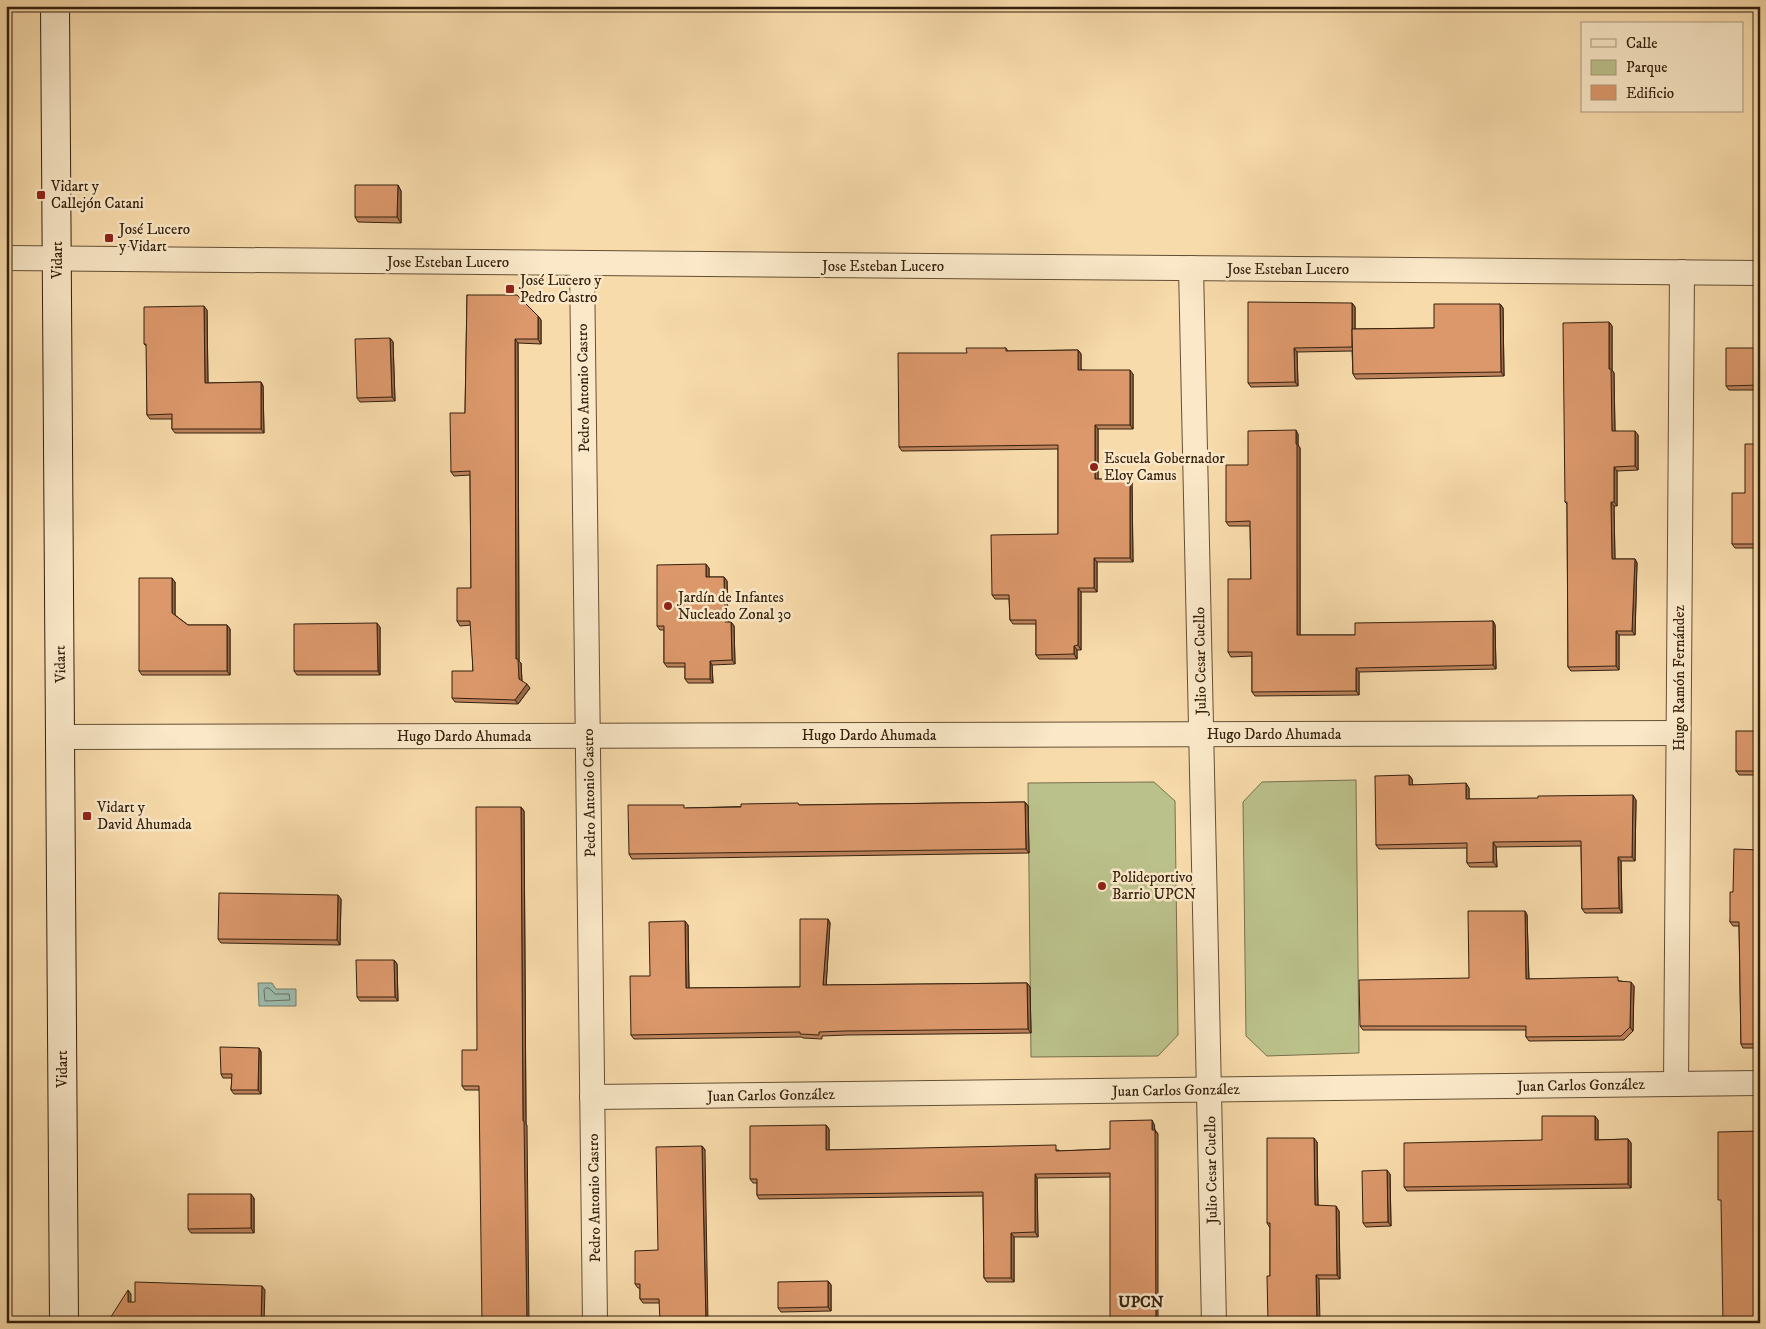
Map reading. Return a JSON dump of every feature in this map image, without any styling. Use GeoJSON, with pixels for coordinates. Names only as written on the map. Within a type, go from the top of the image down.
{"type":"FeatureCollection","features":[{"type":"Feature","properties":{"kind":"street","name":"Vidart"},"geometry":{"type":"LineString","coordinates":[[55,6],[64,1323]]}},
{"type":"Feature","properties":{"kind":"street","name":"Jose Esteban Lucero"},"geometry":{"type":"LineString","coordinates":[[6,258],[1760,273]]}},
{"type":"Feature","properties":{"kind":"street","name":"Pedro Antonio Castro"},"geometry":{"type":"LineString","coordinates":[[582,264],[595,1323]]}},
{"type":"Feature","properties":{"kind":"street","name":"Julio Cesar Cuello"},"geometry":{"type":"LineString","coordinates":[[1191,268],[1214,1323]]}},
{"type":"Feature","properties":{"kind":"street","name":"Hugo Ramón Fernández"},"geometry":{"type":"LineString","coordinates":[[1676,1084],[1682,272]]}},
{"type":"Feature","properties":{"kind":"street","name":"Hugo Dardo Ahumada"},"geometry":{"type":"LineString","coordinates":[[60,737],[1678,733]]}},
{"type":"Feature","properties":{"kind":"street","name":"Juan Carlos González"},"geometry":{"type":"LineString","coordinates":[[592,1097],[1760,1083]]}},
{"type":"Feature","properties":{"kind":"green space"},"geometry":{"type":"Polygon","coordinates":[[[1356,780],[1359,1053],[1267,1056],[1246,1036],[1243,802],[1262,782],[1356,780]]]}},
{"type":"Feature","properties":{"kind":"green space","name":"Polideportivo Barrio UPCN"},"geometry":{"type":"Polygon","coordinates":[[[1154,782],[1175,801],[1178,1035],[1158,1056],[1031,1057],[1028,783],[1154,782]]]}},
{"type":"Feature","properties":{"kind":"water"},"geometry":{"type":"Polygon","coordinates":[[[258,983],[272,983],[276,989],[296,989],[296,1006],[259,1006],[258,983]]]}},
{"type":"Feature","properties":{"kind":"building"},"geometry":{"type":"Polygon","coordinates":[[[355,185],[398,185],[397,217],[355,217],[355,185]]]}},
{"type":"Feature","properties":{"kind":"building"},"geometry":{"type":"Polygon","coordinates":[[[467,295],[517,295],[538,316],[538,339],[515,339],[516,659],[518,659],[519,679],[527,684],[515,700],[452,698],[452,671],[473,671],[470,621],[457,621],[457,588],[471,588],[470,471],[451,472],[450,413],[465,413],[467,295]]]}},
{"type":"Feature","properties":{"kind":"building"},"geometry":{"type":"Polygon","coordinates":[[[1248,302],[1352,303],[1352,347],[1294,348],[1295,382],[1248,383],[1248,302]]]}},
{"type":"Feature","properties":{"kind":"building"},"geometry":{"type":"Polygon","coordinates":[[[1434,304],[1500,304],[1501,372],[1353,374],[1352,329],[1434,328],[1434,304]]]}},
{"type":"Feature","properties":{"kind":"building"},"geometry":{"type":"Polygon","coordinates":[[[204,306],[205,383],[261,382],[261,429],[172,429],[172,414],[147,415],[144,307],[204,306]]]}},
{"type":"Feature","properties":{"kind":"building"},"geometry":{"type":"Polygon","coordinates":[[[1609,322],[1612,431],[1635,431],[1635,466],[1614,467],[1614,502],[1611,502],[1612,559],[1635,559],[1632,631],[1616,631],[1616,666],[1568,667],[1563,323],[1609,322]]]}},
{"type":"Feature","properties":{"kind":"building"},"geometry":{"type":"Polygon","coordinates":[[[390,338],[392,397],[357,398],[355,339],[390,338]]]}},
{"type":"Feature","properties":{"kind":"building"},"geometry":{"type":"Polygon","coordinates":[[[966,348],[1006,348],[1006,351],[1078,350],[1078,370],[1130,370],[1130,425],[1095,425],[1095,479],[1130,479],[1130,558],[1094,558],[1094,588],[1078,588],[1078,645],[1074,646],[1074,654],[1036,655],[1036,620],[1010,620],[1009,595],[992,595],[991,535],[1058,534],[1058,445],[899,447],[898,353],[967,353],[966,348]]]}},
{"type":"Feature","properties":{"kind":"building"},"geometry":{"type":"Polygon","coordinates":[[[1726,348],[1760,348],[1760,385],[1726,386],[1726,348]]]}},
{"type":"Feature","properties":{"kind":"building"},"geometry":{"type":"Polygon","coordinates":[[[1296,430],[1297,635],[1355,635],[1355,623],[1493,621],[1493,665],[1356,668],[1356,691],[1252,692],[1252,652],[1228,652],[1228,579],[1251,579],[1250,521],[1226,522],[1226,465],[1248,465],[1248,431],[1296,430]]]}},
{"type":"Feature","properties":{"kind":"building"},"geometry":{"type":"Polygon","coordinates":[[[1745,444],[1760,444],[1760,544],[1732,544],[1732,493],[1745,493],[1745,444]]]}},
{"type":"Feature","properties":{"kind":"building"},"geometry":{"type":"Polygon","coordinates":[[[706,564],[706,577],[724,577],[725,622],[731,622],[732,660],[710,661],[710,679],[685,679],[685,663],[664,663],[664,626],[657,626],[657,565],[706,564]]]}},
{"type":"Feature","properties":{"kind":"building"},"geometry":{"type":"Polygon","coordinates":[[[139,578],[172,578],[172,613],[188,625],[227,625],[227,671],[139,671],[139,578]]]}},
{"type":"Feature","properties":{"kind":"building"},"geometry":{"type":"Polygon","coordinates":[[[377,623],[378,671],[294,671],[294,624],[377,623]]]}},
{"type":"Feature","properties":{"kind":"building"},"geometry":{"type":"Polygon","coordinates":[[[1736,731],[1760,731],[1760,771],[1736,771],[1736,731]]]}},
{"type":"Feature","properties":{"kind":"building"},"geometry":{"type":"Polygon","coordinates":[[[1409,775],[1409,785],[1466,783],[1466,799],[1633,795],[1632,857],[1618,857],[1619,908],[1582,909],[1581,841],[1493,842],[1493,862],[1467,863],[1467,843],[1376,845],[1375,776],[1409,775]]]}},
{"type":"Feature","properties":{"kind":"building"},"geometry":{"type":"Polygon","coordinates":[[[1025,802],[1026,849],[629,854],[628,805],[684,805],[684,808],[741,807],[741,804],[1025,802]]]}},
{"type":"Feature","properties":{"kind":"building"},"geometry":{"type":"Polygon","coordinates":[[[476,807],[521,807],[523,1121],[527,1323],[482,1323],[479,1086],[462,1086],[462,1050],[477,1050],[476,807]]]}},
{"type":"Feature","properties":{"kind":"building"},"geometry":{"type":"Polygon","coordinates":[[[1734,849],[1760,850],[1760,1044],[1741,1044],[1739,922],[1730,922],[1730,892],[1733,892],[1734,849]]]}},
{"type":"Feature","properties":{"kind":"building"},"geometry":{"type":"Polygon","coordinates":[[[219,893],[338,895],[337,940],[218,939],[219,893]]]}},
{"type":"Feature","properties":{"kind":"building"},"geometry":{"type":"Polygon","coordinates":[[[1468,911],[1525,911],[1526,979],[1618,977],[1618,981],[1631,982],[1630,1027],[1621,1036],[1526,1037],[1526,1026],[1360,1026],[1359,980],[1469,978],[1468,911]]]}},
{"type":"Feature","properties":{"kind":"building"},"geometry":{"type":"Polygon","coordinates":[[[800,919],[828,919],[823,985],[1027,983],[1028,1029],[844,1031],[819,1032],[819,1035],[800,1034],[800,1032],[631,1035],[630,976],[650,976],[649,922],[685,921],[686,988],[800,987],[800,919]]]}},
{"type":"Feature","properties":{"kind":"building"},"geometry":{"type":"Polygon","coordinates":[[[356,960],[394,960],[395,997],[357,997],[356,960]]]}},
{"type":"Feature","properties":{"kind":"building"},"geometry":{"type":"Polygon","coordinates":[[[220,1047],[259,1048],[258,1090],[231,1090],[232,1074],[221,1074],[220,1047]]]}},
{"type":"Feature","properties":{"kind":"building"},"geometry":{"type":"Polygon","coordinates":[[[1542,1116],[1595,1116],[1595,1140],[1628,1139],[1628,1184],[1404,1187],[1404,1143],[1542,1140],[1542,1116]]]}},
{"type":"Feature","properties":{"kind":"building"},"geometry":{"type":"Polygon","coordinates":[[[1152,1120],[1152,1130],[1155,1130],[1156,1323],[1110,1323],[1110,1173],[1035,1174],[1035,1232],[1011,1233],[1011,1278],[984,1278],[983,1192],[757,1195],[757,1179],[750,1179],[750,1126],[826,1125],[826,1150],[1056,1145],[1056,1151],[1110,1149],[1110,1121],[1152,1120]]]}},
{"type":"Feature","properties":{"kind":"building"},"geometry":{"type":"Polygon","coordinates":[[[1760,1131],[1760,1323],[1723,1323],[1721,1200],[1718,1200],[1718,1132],[1760,1131]]]}},
{"type":"Feature","properties":{"kind":"building"},"geometry":{"type":"Polygon","coordinates":[[[1267,1138],[1314,1138],[1315,1205],[1336,1206],[1337,1275],[1316,1275],[1317,1323],[1268,1323],[1267,1276],[1270,1276],[1270,1223],[1267,1223],[1267,1138]]]}},
{"type":"Feature","properties":{"kind":"building"},"geometry":{"type":"Polygon","coordinates":[[[702,1146],[706,1323],[660,1323],[659,1299],[640,1299],[640,1284],[635,1284],[635,1251],[658,1250],[656,1147],[702,1146]]]}},
{"type":"Feature","properties":{"kind":"building"},"geometry":{"type":"Polygon","coordinates":[[[1387,1170],[1388,1222],[1363,1223],[1362,1171],[1387,1170]]]}},
{"type":"Feature","properties":{"kind":"building"},"geometry":{"type":"Polygon","coordinates":[[[188,1194],[251,1194],[251,1228],[188,1229],[188,1194]]]}},
{"type":"Feature","properties":{"kind":"building"},"geometry":{"type":"Polygon","coordinates":[[[828,1281],[828,1307],[778,1308],[778,1282],[828,1281]]]}},
{"type":"Feature","properties":{"kind":"building"},"geometry":{"type":"Polygon","coordinates":[[[135,1282],[262,1286],[261,1323],[107,1323],[128,1290],[128,1302],[135,1302],[135,1282]]]}},
{"type":"Feature","properties":{"kind":"place","name":"Vidart y Callejón Catani"},"geometry":{"type":"Point","coordinates":[41,195]}},
{"type":"Feature","properties":{"kind":"place","name":"José Lucero y Vidart"},"geometry":{"type":"Point","coordinates":[109,238]}},
{"type":"Feature","properties":{"kind":"place","name":"José Lucero y Pedro Castro"},"geometry":{"type":"Point","coordinates":[510,289]}},
{"type":"Feature","properties":{"kind":"place","name":"Escuela Gobernador Eloy Camus"},"geometry":{"type":"Point","coordinates":[1094,467]}},
{"type":"Feature","properties":{"kind":"place","name":"Jardín de Infantes Nucleado Zonal 30"},"geometry":{"type":"Point","coordinates":[668,606]}},
{"type":"Feature","properties":{"kind":"place","name":"Vidart y David Ahumada"},"geometry":{"type":"Point","coordinates":[87,816]}},
{"type":"Feature","properties":{"kind":"place","name":"Polideportivo Barrio UPCN"},"geometry":{"type":"Point","coordinates":[1102,886]}},
{"type":"Feature","properties":{"kind":"district","name":"UPCN"},"geometry":{"type":"Point","coordinates":[1141,1301]}}]}
